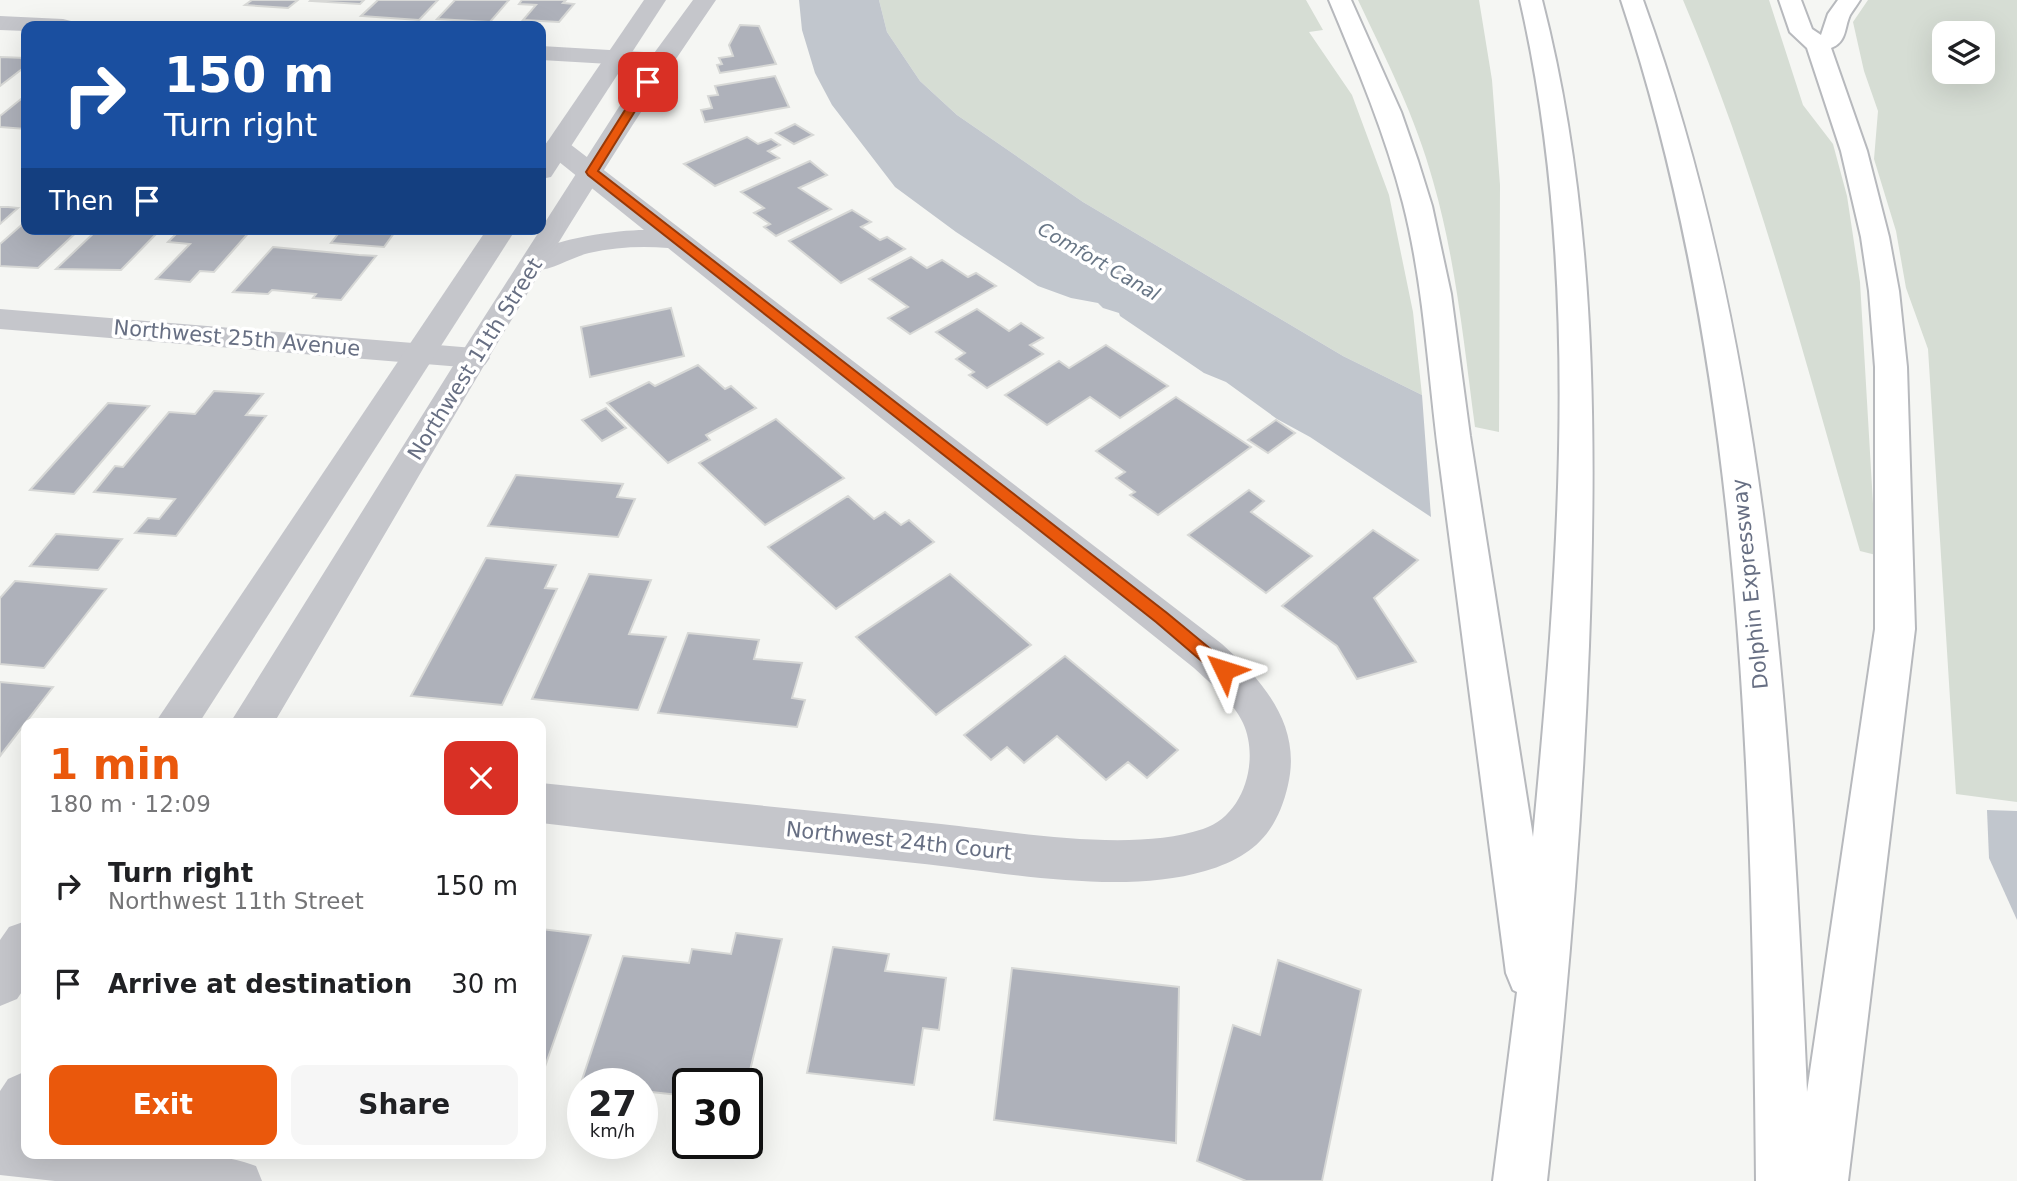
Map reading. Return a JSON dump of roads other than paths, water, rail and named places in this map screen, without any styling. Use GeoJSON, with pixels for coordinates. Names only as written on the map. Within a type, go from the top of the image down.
{"type":"FeatureCollection","features":[{"type":"Feature","properties":{"kind":"highway"},"geometry":{"type":"LineString","coordinates":[[1520,1181],[1539,1038],[1557,832],[1573,567],[1574,361],[1569,255],[1559,146],[1531,0]]}},
{"type":"Feature","properties":{"kind":"highway","name":"Dolphin Expressway"},"geometry":{"type":"LineString","coordinates":[[1632,0],[1654,60],[1679,148],[1705,259],[1734,439],[1750,562],[1764,724],[1779,1004],[1783,1181]]}},
{"type":"Feature","properties":{"kind":"highway"},"geometry":{"type":"LineString","coordinates":[[1790,0],[1802,32],[1818,45],[1854,150],[1875,237],[1884,291],[1891,367],[1895,629],[1821,1181]]}},
{"type":"Feature","properties":{"kind":"highway"},"geometry":{"type":"LineString","coordinates":[[1818,45],[1831,40],[1839,14],[1849,0]]}},
{"type":"Feature","properties":{"kind":"highway"},"geometry":{"type":"LineString","coordinates":[[1338,2],[1392,124],[1418,206],[1434,282],[1539,1038]]}},
{"type":"Feature","properties":{"kind":"street"},"geometry":{"type":"LineString","coordinates":[[546,164],[655,0]]}},
{"type":"Feature","properties":{"kind":"street","name":"Northwest 11th Street"},"geometry":{"type":"LineString","coordinates":[[254,718],[474,358],[661,60],[705,0]]}},
{"type":"Feature","properties":{"kind":"street"},"geometry":{"type":"LineString","coordinates":[[0,23],[21,24]]}},
{"type":"Feature","properties":{"kind":"street"},"geometry":{"type":"LineString","coordinates":[[546,53],[661,60]]}},
{"type":"Feature","properties":{"kind":"street"},"geometry":{"type":"LineString","coordinates":[[557,147],[681,241]]}},
{"type":"Feature","properties":{"kind":"street"},"geometry":{"type":"LineString","coordinates":[[179,718],[498,235]]}},
{"type":"Feature","properties":{"kind":"street"},"geometry":{"type":"LineString","coordinates":[[536,263],[568,250],[608,239],[642,237],[681,241]]}},
{"type":"Feature","properties":{"kind":"street","name":"Northwest 24th Court"},"geometry":{"type":"LineString","coordinates":[[546,804],[901,842],[1094,859],[1155,860],[1197,851],[1224,841],[1249,824],[1266,786],[1271,747],[1268,731],[1259,710],[1239,684],[1161,618],[681,241]]}},
{"type":"Feature","properties":{"kind":"street","name":"Northwest 25th Avenue"},"geometry":{"type":"LineString","coordinates":[[0,319],[474,358]]}},
{"type":"Feature","properties":{"kind":"street"},"geometry":{"type":"LineString","coordinates":[[0,1141],[21,1105]]}},
{"type":"Feature","properties":{"kind":"lane"},"geometry":{"type":"LineString","coordinates":[[0,1154],[21,1156]]}},
{"type":"Feature","properties":{"kind":"lane"},"geometry":{"type":"LineString","coordinates":[[45,1159],[241,1181]]}},
{"type":"Feature","properties":{"kind":"water","name":"Comfort Canal"},"geometry":{"type":"Polygon","coordinates":[[[799,0],[879,0],[887,32],[920,81],[957,115],[1083,202],[1343,356],[1422,395],[1431,517],[1310,437],[1277,419],[1226,382],[1204,373],[1119,313],[1103,308],[1098,303],[1071,298],[1038,286],[956,232],[895,187],[832,105],[815,73],[802,30],[799,0]]]}},
{"type":"Feature","properties":{"kind":"water"},"geometry":{"type":"Polygon","coordinates":[[[1987,810],[2017,811],[2017,920],[1989,858],[1987,810]]]}}]}
